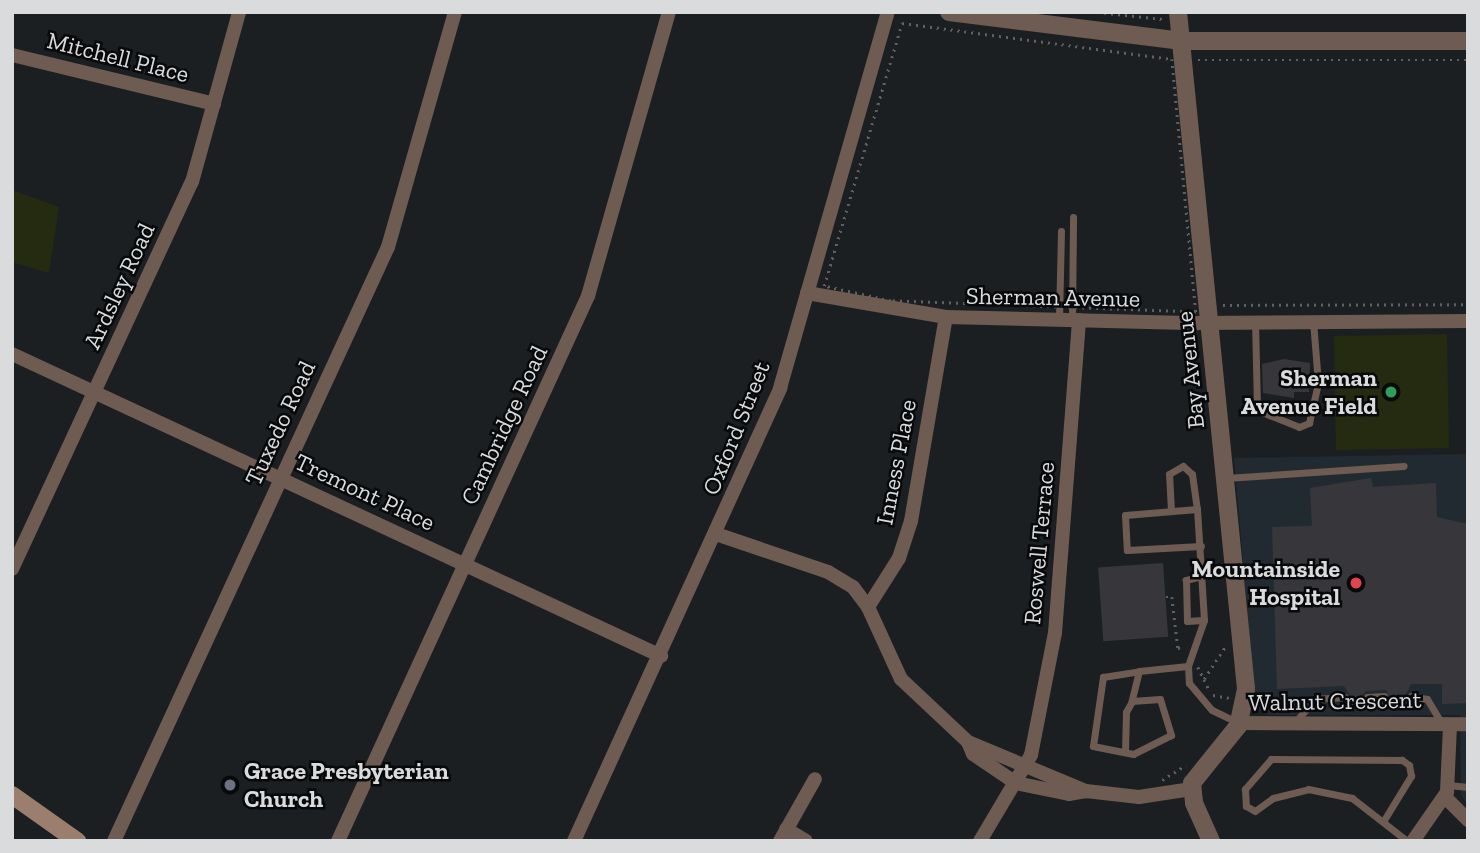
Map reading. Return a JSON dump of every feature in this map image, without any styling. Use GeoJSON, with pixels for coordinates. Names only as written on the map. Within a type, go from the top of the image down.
{"type":"FeatureCollection","features":[{"type":"Feature","properties":{"kind":"main road"},"geometry":{"type":"LineString","coordinates":[[12,795],[77,841]]}},
{"type":"Feature","properties":{"kind":"street","name":"Ardsley Road"},"geometry":{"type":"LineString","coordinates":[[12,569],[192,182],[239,12]]}},
{"type":"Feature","properties":{"kind":"street","name":"Tuxedo Road"},"geometry":{"type":"LineString","coordinates":[[114,841],[279,477],[388,247],[455,12]]}},
{"type":"Feature","properties":{"kind":"street","name":"Cambridge Road"},"geometry":{"type":"LineString","coordinates":[[338,841],[588,296],[669,12]]}},
{"type":"Feature","properties":{"kind":"street","name":"Oxford Street"},"geometry":{"type":"LineString","coordinates":[[574,841],[661,656],[780,388],[888,12]]}},
{"type":"Feature","properties":{"kind":"street"},"geometry":{"type":"LineString","coordinates":[[949,12],[1182,41],[1468,41]]}},
{"type":"Feature","properties":{"kind":"street","name":"Bay Avenue"},"geometry":{"type":"LineString","coordinates":[[1178,12],[1246,689],[1240,723]]}},
{"type":"Feature","properties":{"kind":"street","name":"Mitchell Place"},"geometry":{"type":"LineString","coordinates":[[12,55],[214,104]]}},
{"type":"Feature","properties":{"kind":"street","name":"Sherman Avenue"},"geometry":{"type":"LineString","coordinates":[[807,293],[946,317],[1068,315],[1210,321],[1468,321]]}},
{"type":"Feature","properties":{"kind":"street","name":"Roswell Terrace"},"geometry":{"type":"LineString","coordinates":[[1026,767],[1057,615],[1068,315]]}},
{"type":"Feature","properties":{"kind":"street","name":"Inness Place"},"geometry":{"type":"LineString","coordinates":[[868,607],[899,558],[911,521],[946,317]]}},
{"type":"Feature","properties":{"kind":"street","name":"Tremont Place"},"geometry":{"type":"LineString","coordinates":[[12,354],[661,656]]}},
{"type":"Feature","properties":{"kind":"street"},"geometry":{"type":"LineString","coordinates":[[716,534],[841,578],[868,607],[901,679],[968,742],[1086,791],[1139,797],[1191,789],[1211,841]]}},
{"type":"Feature","properties":{"kind":"street","name":"Walnut Crescent"},"geometry":{"type":"LineString","coordinates":[[1191,789],[1240,723],[1468,724]]}},
{"type":"Feature","properties":{"kind":"street"},"geometry":{"type":"LineString","coordinates":[[1446,725],[1447,791],[1468,820]]}},
{"type":"Feature","properties":{"kind":"street"},"geometry":{"type":"LineString","coordinates":[[968,742],[973,754],[1016,783],[1069,794],[1086,791]]}},
{"type":"Feature","properties":{"kind":"street"},"geometry":{"type":"LineString","coordinates":[[980,841],[1026,767]]}},
{"type":"Feature","properties":{"kind":"street"},"geometry":{"type":"LineString","coordinates":[[806,841],[783,835],[815,779]]}},
{"type":"Feature","properties":{"kind":"street"},"geometry":{"type":"LineString","coordinates":[[1410,841],[1447,791]]}},
{"type":"Feature","properties":{"kind":"lane"},"geometry":{"type":"LineString","coordinates":[[1068,315],[1073,218]]}},
{"type":"Feature","properties":{"kind":"lane"},"geometry":{"type":"LineString","coordinates":[[1061,231],[1068,315]]}},
{"type":"Feature","properties":{"kind":"lane"},"geometry":{"type":"LineString","coordinates":[[1255,319],[1257,410],[1299,427],[1309,423],[1318,383],[1313,320]]}},
{"type":"Feature","properties":{"kind":"lane"},"geometry":{"type":"LineString","coordinates":[[1171,511],[1169,474],[1184,466],[1192,474],[1197,509],[1204,620],[1188,666],[1189,683],[1200,701],[1240,723]]}},
{"type":"Feature","properties":{"kind":"lane"},"geometry":{"type":"LineString","coordinates":[[1226,478],[1404,466]]}},
{"type":"Feature","properties":{"kind":"lane"},"geometry":{"type":"LineString","coordinates":[[1197,509],[1125,515],[1127,550],[1200,546]]}},
{"type":"Feature","properties":{"kind":"lane"},"geometry":{"type":"LineString","coordinates":[[1201,576],[1186,580],[1187,621],[1204,620]]}},
{"type":"Feature","properties":{"kind":"lane"},"geometry":{"type":"LineString","coordinates":[[1131,702],[1160,699],[1171,735],[1144,752],[1096,751],[1092,738],[1103,677],[1188,666]]}},
{"type":"Feature","properties":{"kind":"lane"},"geometry":{"type":"LineString","coordinates":[[1125,752],[1131,702],[1139,671]]}},
{"type":"Feature","properties":{"kind":"lane"},"geometry":{"type":"LineString","coordinates":[[1367,696],[1384,696]]}},
{"type":"Feature","properties":{"kind":"lane"},"geometry":{"type":"LineString","coordinates":[[1411,696],[1427,699],[1446,725]]}},
{"type":"Feature","properties":{"kind":"lane"},"geometry":{"type":"LineString","coordinates":[[1294,724],[1315,699],[1345,697]]}},
{"type":"Feature","properties":{"kind":"lane"},"geometry":{"type":"LineString","coordinates":[[1384,820],[1411,776],[1409,765],[1402,760],[1271,759],[1245,789],[1246,806],[1255,811],[1273,798],[1308,789],[1352,798],[1410,841]]}},
{"type":"Feature","properties":{"kind":"lane"},"geometry":{"type":"LineString","coordinates":[[1447,791],[1468,787]]}},
{"type":"Feature","properties":{"kind":"path"},"geometry":{"type":"LineString","coordinates":[[1097,12],[1163,21],[1163,12]]}},
{"type":"Feature","properties":{"kind":"path"},"geometry":{"type":"LineString","coordinates":[[902,23],[1172,59],[1196,312],[1068,315],[891,301],[824,286],[902,23]]}},
{"type":"Feature","properties":{"kind":"path"},"geometry":{"type":"LineString","coordinates":[[1199,73],[1198,59],[1468,60]]}},
{"type":"Feature","properties":{"kind":"path"},"geometry":{"type":"LineString","coordinates":[[1220,291],[1221,305],[1468,304]]}},
{"type":"Feature","properties":{"kind":"path"},"geometry":{"type":"LineString","coordinates":[[1166,597],[1172,597],[1178,648],[1190,649]]}},
{"type":"Feature","properties":{"kind":"path"},"geometry":{"type":"LineString","coordinates":[[1226,630],[1228,657]]}},
{"type":"Feature","properties":{"kind":"path"},"geometry":{"type":"LineString","coordinates":[[1203,680],[1227,643]]}},
{"type":"Feature","properties":{"kind":"path"},"geometry":{"type":"LineString","coordinates":[[1197,664],[1212,694],[1231,698],[1230,684]]}},
{"type":"Feature","properties":{"kind":"path"},"geometry":{"type":"LineString","coordinates":[[1154,781],[1196,759]]}},
{"type":"Feature","properties":{"kind":"shaded area","name":"Mountainside Hospital"},"geometry":{"type":"Polygon","coordinates":[[[1468,454],[1468,805],[1461,795],[1460,715],[1269,715],[1256,709],[1234,458],[1468,454]]]}},
{"type":"Feature","properties":{"kind":"green space"},"geometry":{"type":"Polygon","coordinates":[[[12,190],[59,207],[49,273],[12,262],[12,190]]]}},
{"type":"Feature","properties":{"kind":"green space","name":"Sherman Avenue Field"},"geometry":{"type":"Polygon","coordinates":[[[1447,334],[1449,448],[1336,450],[1334,336],[1447,334]]]}},
{"type":"Feature","properties":{"kind":"building"},"geometry":{"type":"Polygon","coordinates":[[[1284,359],[1310,363],[1309,392],[1294,392],[1294,398],[1263,393],[1262,364],[1284,359]]]}},
{"type":"Feature","properties":{"kind":"building","name":"Mountainside Hospital"},"geometry":{"type":"Polygon","coordinates":[[[1371,478],[1373,487],[1436,483],[1437,517],[1468,524],[1468,703],[1442,704],[1442,684],[1411,684],[1405,696],[1411,706],[1345,708],[1351,697],[1344,686],[1277,689],[1272,527],[1312,526],[1310,488],[1371,478]],[[1386,690],[1366,691],[1361,697],[1365,703],[1390,698],[1386,690]]]}},
{"type":"Feature","properties":{"kind":"building"},"geometry":{"type":"Polygon","coordinates":[[[1163,563],[1168,637],[1103,641],[1098,568],[1163,563]]]}},
{"type":"Feature","properties":{"kind":"place","name":"Sherman Avenue Field"},"geometry":{"type":"Point","coordinates":[1391,392]}},
{"type":"Feature","properties":{"kind":"place","name":"Mountainside Hospital"},"geometry":{"type":"Point","coordinates":[1356,583]}},
{"type":"Feature","properties":{"kind":"place","name":"Grace Presbyterian Church"},"geometry":{"type":"Point","coordinates":[230,785]}}]}
